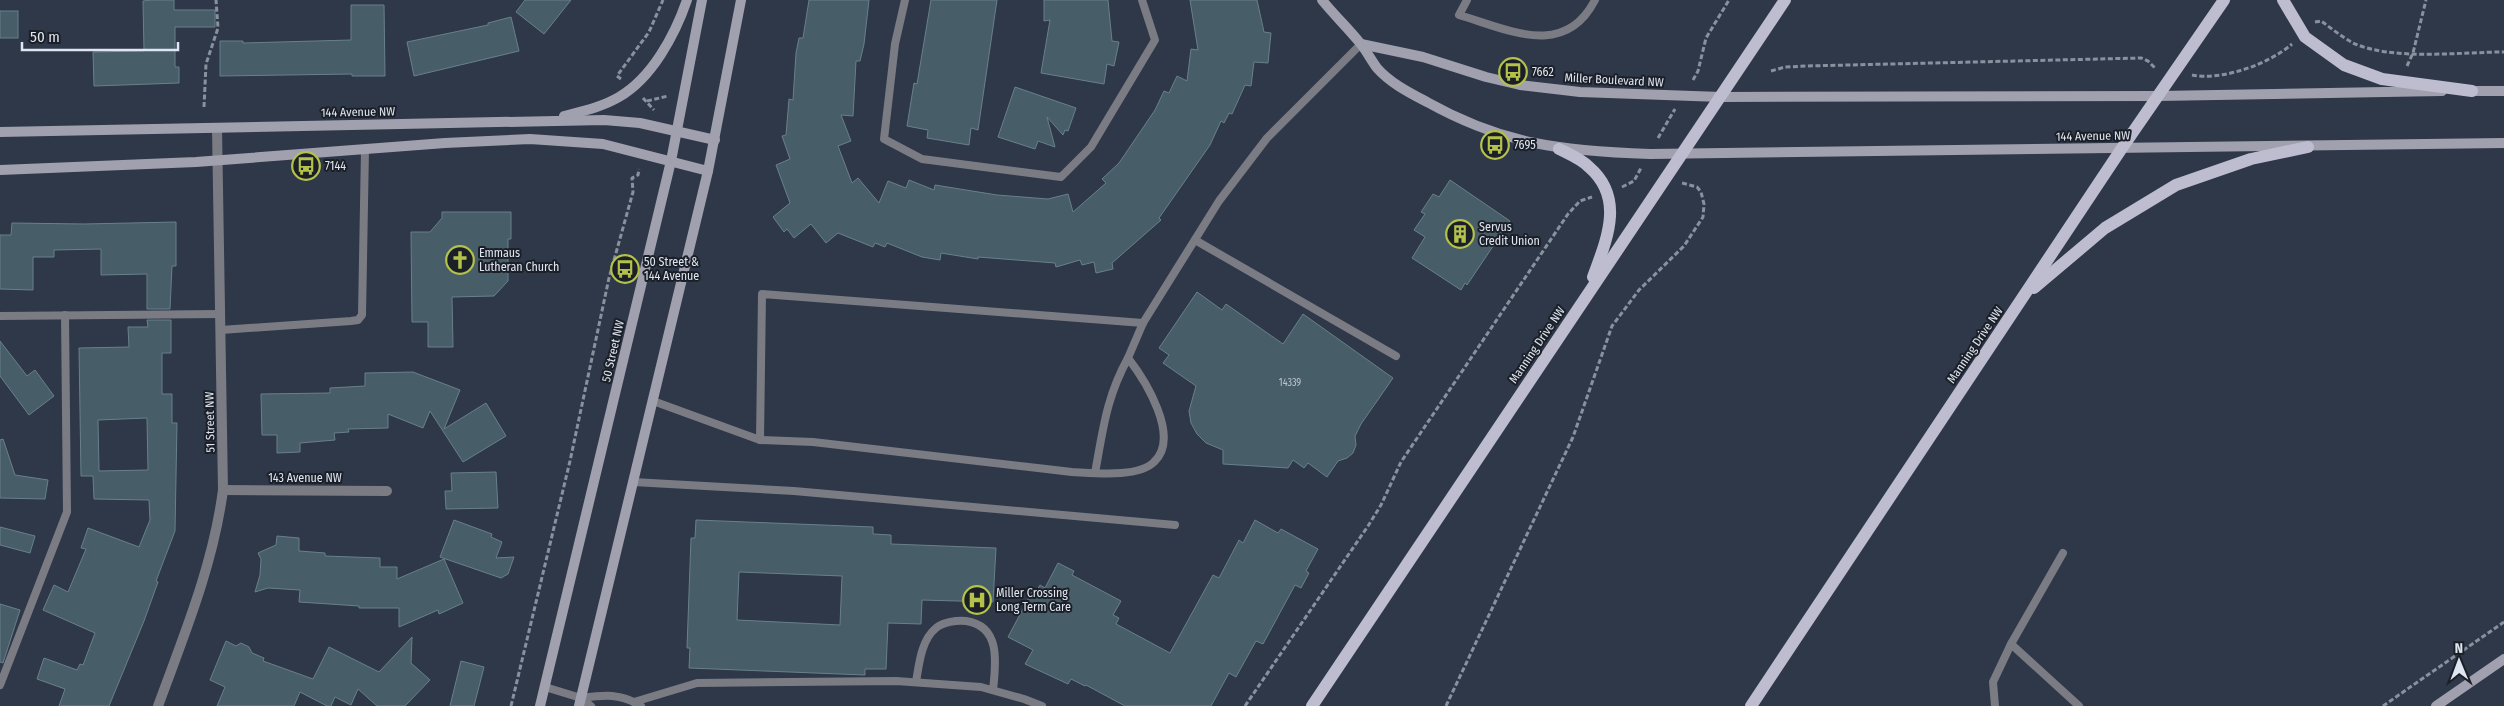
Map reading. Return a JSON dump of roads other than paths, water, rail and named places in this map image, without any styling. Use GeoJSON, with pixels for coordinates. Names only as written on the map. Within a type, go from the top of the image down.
{"type":"FeatureCollection","features":[{"type":"Feature","properties":{"kind":"main road"},"geometry":{"type":"LineString","coordinates":[[550,120],[605,104],[632,88],[643,78],[672,34],[687,0]]}},
{"type":"Feature","properties":{"kind":"main road","name":"50 Street NW"},"geometry":{"type":"LineString","coordinates":[[540,706],[678,131],[702,0]]}},
{"type":"Feature","properties":{"kind":"main road"},"geometry":{"type":"LineString","coordinates":[[580,702],[708,171],[741,0]]}},
{"type":"Feature","properties":{"kind":"main road"},"geometry":{"type":"LineString","coordinates":[[1322,0],[1361,44],[1377,68],[1394,83],[1444,112],[1478,128],[1502,136],[1559,149],[1586,152],[1683,153]]}},
{"type":"Feature","properties":{"kind":"main road","name":"Manning Drive NW"},"geometry":{"type":"LineString","coordinates":[[1312,706],[1785,0]]}},
{"type":"Feature","properties":{"kind":"main road","name":"Manning Drive NW"},"geometry":{"type":"LineString","coordinates":[[1751,706],[2122,148],[2224,0]]}},
{"type":"Feature","properties":{"kind":"main road"},"geometry":{"type":"LineString","coordinates":[[2283,0],[2303,33],[2344,65],[2382,79],[2472,91]]}},
{"type":"Feature","properties":{"kind":"main road","name":"Miller Boulevard NW"},"geometry":{"type":"LineString","coordinates":[[1361,44],[1424,57],[1486,77],[1520,85],[1580,92],[1721,97]]}},
{"type":"Feature","properties":{"kind":"main road"},"geometry":{"type":"LineString","coordinates":[[1721,97],[2159,96],[2504,91]]}},
{"type":"Feature","properties":{"kind":"main road","name":"144 Avenue NW"},"geometry":{"type":"LineString","coordinates":[[0,132],[550,120],[626,121],[715,140]]}},
{"type":"Feature","properties":{"kind":"main road"},"geometry":{"type":"LineString","coordinates":[[0,170],[218,160],[489,141],[560,140],[603,144],[708,171]]}},
{"type":"Feature","properties":{"kind":"main road","name":"144 Avenue NW"},"geometry":{"type":"LineString","coordinates":[[1683,153],[2308,147],[2504,142]]}},
{"type":"Feature","properties":{"kind":"main road"},"geometry":{"type":"LineString","coordinates":[[2023,298],[2105,228],[2176,185],[2251,159],[2308,147]]}},
{"type":"Feature","properties":{"kind":"main road"},"geometry":{"type":"LineString","coordinates":[[1559,149],[1588,166],[1599,177],[1608,192],[1611,208],[1610,231],[1587,295]]}},
{"type":"Feature","properties":{"kind":"main road"},"geometry":{"type":"LineString","coordinates":[[2441,705],[2504,659]]}},
{"type":"Feature","properties":{"kind":"street","name":"51 Street NW"},"geometry":{"type":"LineString","coordinates":[[158,706],[202,587],[215,538],[223,490],[218,128]]}},
{"type":"Feature","properties":{"kind":"street","name":"143 Avenue NW"},"geometry":{"type":"LineString","coordinates":[[223,490],[387,491]]}},
{"type":"Feature","properties":{"kind":"lane"},"geometry":{"type":"LineString","coordinates":[[905,0],[895,44],[884,139],[922,159],[1061,177],[1091,147],[1155,40],[1142,0]]}},
{"type":"Feature","properties":{"kind":"lane"},"geometry":{"type":"LineString","coordinates":[[1467,0],[1460,15],[1516,32],[1544,36],[1570,31],[1586,16],[1595,0]]}},
{"type":"Feature","properties":{"kind":"lane"},"geometry":{"type":"LineString","coordinates":[[1095,473],[1107,405],[1116,380],[1143,323],[1219,201],[1267,138],[1361,44]]}},
{"type":"Feature","properties":{"kind":"lane"},"geometry":{"type":"LineString","coordinates":[[221,330],[358,320],[362,315],[366,149]]}},
{"type":"Feature","properties":{"kind":"lane"},"geometry":{"type":"LineString","coordinates":[[1195,240],[1396,356]]}},
{"type":"Feature","properties":{"kind":"lane"},"geometry":{"type":"LineString","coordinates":[[760,440],[762,294],[1143,323]]}},
{"type":"Feature","properties":{"kind":"lane"},"geometry":{"type":"LineString","coordinates":[[0,316],[220,314]]}},
{"type":"Feature","properties":{"kind":"lane"},"geometry":{"type":"LineString","coordinates":[[0,685],[66,512],[65,315]]}},
{"type":"Feature","properties":{"kind":"lane"},"geometry":{"type":"LineString","coordinates":[[653,401],[760,440],[813,442],[1095,473],[1138,470],[1154,462],[1162,450],[1164,429],[1144,378],[1128,358]]}},
{"type":"Feature","properties":{"kind":"lane"},"geometry":{"type":"LineString","coordinates":[[633,482],[794,491],[1175,525]]}},
{"type":"Feature","properties":{"kind":"lane"},"geometry":{"type":"LineString","coordinates":[[1995,706],[1993,682],[2011,644],[2063,554]]}},
{"type":"Feature","properties":{"kind":"lane"},"geometry":{"type":"LineString","coordinates":[[916,682],[926,642],[936,628],[946,623],[962,620],[975,622],[986,629],[993,641],[996,653],[993,690]]}},
{"type":"Feature","properties":{"kind":"lane"},"geometry":{"type":"LineString","coordinates":[[2011,644],[2079,706]]}},
{"type":"Feature","properties":{"kind":"lane"},"geometry":{"type":"LineString","coordinates":[[580,702],[608,694],[637,704],[697,683],[916,682],[981,687],[1042,706]]}},
{"type":"Feature","properties":{"kind":"lane"},"geometry":{"type":"LineString","coordinates":[[545,687],[591,706]]}},
{"type":"Feature","properties":{"kind":"place","name":"7662"},"geometry":{"type":"Point","coordinates":[1513,72]}},
{"type":"Feature","properties":{"kind":"place","name":"7695"},"geometry":{"type":"Point","coordinates":[1495,145]}},
{"type":"Feature","properties":{"kind":"place","name":"7144"},"geometry":{"type":"Point","coordinates":[306,166]}},
{"type":"Feature","properties":{"kind":"place","name":"Servus Credit Union"},"geometry":{"type":"Point","coordinates":[1460,234]}},
{"type":"Feature","properties":{"kind":"place","name":"Emmaus Lutheran Church"},"geometry":{"type":"Point","coordinates":[460,260]}},
{"type":"Feature","properties":{"kind":"place","name":"50 Street & 144 Avenue"},"geometry":{"type":"Point","coordinates":[625,269]}},
{"type":"Feature","properties":{"kind":"place","name":"Miller Crossing Long Term Care"},"geometry":{"type":"Point","coordinates":[977,600]}}]}
